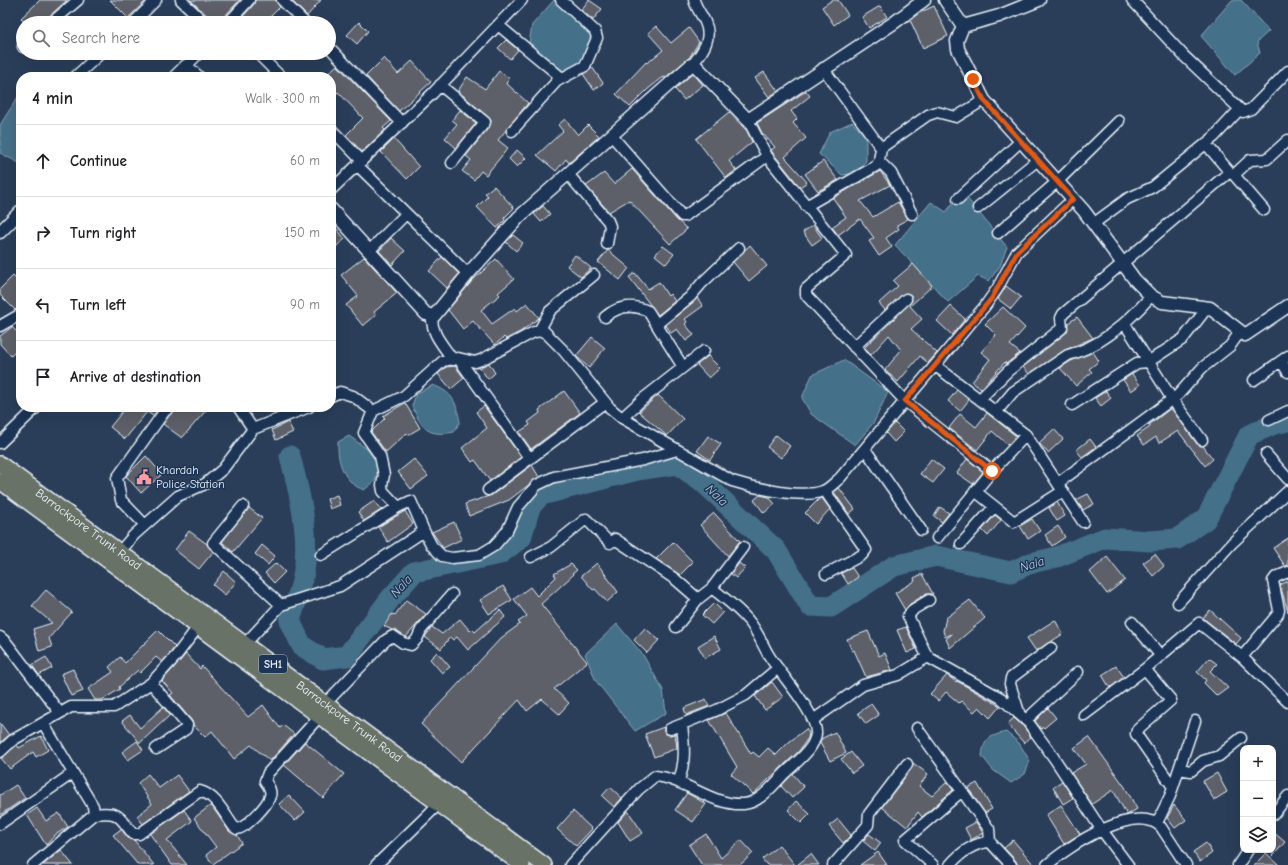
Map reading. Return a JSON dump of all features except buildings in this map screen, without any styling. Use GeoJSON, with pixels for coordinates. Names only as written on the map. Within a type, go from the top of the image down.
{"type":"FeatureCollection","features":[{"type":"Feature","properties":{"kind":"main road","name":"Barrackpore Trunk Road"},"geometry":{"type":"LineString","coordinates":[[0,464],[198,627],[322,710],[444,800],[522,865]]}},
{"type":"Feature","properties":{"kind":"main road","name":"Barrackpore Trunk Road"},"geometry":{"type":"LineString","coordinates":[[0,481],[245,644],[322,710]]}},
{"type":"Feature","properties":{"kind":"main road","name":"Barrackpore Trunk Road"},"geometry":{"type":"LineString","coordinates":[[444,800],[544,865]]}},
{"type":"Feature","properties":{"kind":"street"},"geometry":{"type":"LineString","coordinates":[[59,16],[78,0]]}},
{"type":"Feature","properties":{"kind":"street"},"geometry":{"type":"LineString","coordinates":[[140,16],[156,0]]}},
{"type":"Feature","properties":{"kind":"street"},"geometry":{"type":"LineString","coordinates":[[181,0],[197,16]]}},
{"type":"Feature","properties":{"kind":"street"},"geometry":{"type":"LineString","coordinates":[[234,16],[249,0]]}},
{"type":"Feature","properties":{"kind":"street"},"geometry":{"type":"LineString","coordinates":[[282,0],[298,16]]}},
{"type":"Feature","properties":{"kind":"street"},"geometry":{"type":"LineString","coordinates":[[336,185],[440,86],[522,0]]}},
{"type":"Feature","properties":{"kind":"street"},"geometry":{"type":"LineString","coordinates":[[512,131],[562,78],[585,66],[597,35],[595,31],[561,0]]}},
{"type":"Feature","properties":{"kind":"street"},"geometry":{"type":"LineString","coordinates":[[432,316],[434,316],[468,274],[519,217],[693,64],[706,47],[707,36],[706,24],[694,0]]}},
{"type":"Feature","properties":{"kind":"street"},"geometry":{"type":"LineString","coordinates":[[748,120],[823,68],[895,22],[924,0]]}},
{"type":"Feature","properties":{"kind":"street"},"geometry":{"type":"LineString","coordinates":[[945,0],[963,26]]}},
{"type":"Feature","properties":{"kind":"street"},"geometry":{"type":"LineString","coordinates":[[963,26],[999,16],[1039,0]]}},
{"type":"Feature","properties":{"kind":"street"},"geometry":{"type":"LineString","coordinates":[[1132,0],[1183,55],[1239,110],[1246,112],[1251,109],[1288,71]]}},
{"type":"Feature","properties":{"kind":"street"},"geometry":{"type":"LineString","coordinates":[[498,25],[562,78]]}},
{"type":"Feature","properties":{"kind":"street"},"geometry":{"type":"LineString","coordinates":[[963,26],[957,41],[958,49],[984,100],[1058,181],[1093,224],[1122,264],[1152,296],[1162,302],[1207,308],[1218,313],[1245,335],[1288,306]]}},
{"type":"Feature","properties":{"kind":"street"},"geometry":{"type":"LineString","coordinates":[[336,54],[402,123]]}},
{"type":"Feature","properties":{"kind":"street"},"geometry":{"type":"LineString","coordinates":[[80,72],[93,60]]}},
{"type":"Feature","properties":{"kind":"street"},"geometry":{"type":"LineString","coordinates":[[180,72],[192,60]]}},
{"type":"Feature","properties":{"kind":"street"},"geometry":{"type":"LineString","coordinates":[[264,60],[276,72]]}},
{"type":"Feature","properties":{"kind":"street"},"geometry":{"type":"LineString","coordinates":[[693,64],[748,120],[767,156],[846,255],[806,289],[805,293],[905,401],[992,471]]}},
{"type":"Feature","properties":{"kind":"street"},"geometry":{"type":"LineString","coordinates":[[186,66],[193,72]]}},
{"type":"Feature","properties":{"kind":"street"},"geometry":{"type":"LineString","coordinates":[[806,206],[872,169],[879,161],[881,148],[823,68]]}},
{"type":"Feature","properties":{"kind":"street"},"geometry":{"type":"LineString","coordinates":[[440,86],[486,122],[452,163]]}},
{"type":"Feature","properties":{"kind":"street"},"geometry":{"type":"LineString","coordinates":[[881,148],[933,113],[937,112],[956,117],[984,100]]}},
{"type":"Feature","properties":{"kind":"street"},"geometry":{"type":"LineString","coordinates":[[1093,224],[1127,199],[1150,189],[1219,133],[1239,110]]}},
{"type":"Feature","properties":{"kind":"street"},"geometry":{"type":"LineString","coordinates":[[998,233],[1058,181],[1119,121]]}},
{"type":"Feature","properties":{"kind":"street"},"geometry":{"type":"LineString","coordinates":[[336,135],[406,214],[468,274]]}},
{"type":"Feature","properties":{"kind":"street"},"geometry":{"type":"LineString","coordinates":[[612,136],[682,216],[685,216],[767,156]]}},
{"type":"Feature","properties":{"kind":"street"},"geometry":{"type":"LineString","coordinates":[[958,199],[1022,140]]}},
{"type":"Feature","properties":{"kind":"street"},"geometry":{"type":"LineString","coordinates":[[980,399],[1008,370],[1063,327],[1061,316],[1224,178],[1250,160],[1265,159],[1270,157],[1288,140]]}},
{"type":"Feature","properties":{"kind":"street"},"geometry":{"type":"LineString","coordinates":[[1206,144],[1264,210]]}},
{"type":"Feature","properties":{"kind":"street"},"geometry":{"type":"LineString","coordinates":[[978,208],[1039,159]]}},
{"type":"Feature","properties":{"kind":"street"},"geometry":{"type":"LineString","coordinates":[[879,161],[891,173],[912,214]]}},
{"type":"Feature","properties":{"kind":"street"},"geometry":{"type":"LineString","coordinates":[[568,174],[608,221],[610,226],[607,244]]}},
{"type":"Feature","properties":{"kind":"street"},"geometry":{"type":"LineString","coordinates":[[398,507],[383,491],[382,485],[384,475],[380,456],[364,433],[373,411],[404,396],[443,361],[456,359],[475,362],[534,332],[539,331],[548,334],[563,350],[604,402],[622,418],[727,478],[751,487],[811,495],[825,491],[840,478],[992,298],[1017,252],[1073,199]]}},
{"type":"Feature","properties":{"kind":"street"},"geometry":{"type":"LineString","coordinates":[[369,251],[406,214]]}},
{"type":"Feature","properties":{"kind":"street"},"geometry":{"type":"LineString","coordinates":[[336,215],[426,314],[432,316]]}},
{"type":"Feature","properties":{"kind":"street"},"geometry":{"type":"LineString","coordinates":[[0,232],[16,216]]}},
{"type":"Feature","properties":{"kind":"street"},"geometry":{"type":"LineString","coordinates":[[657,324],[690,297],[702,283],[739,248]]}},
{"type":"Feature","properties":{"kind":"street"},"geometry":{"type":"LineString","coordinates":[[539,331],[550,311],[594,275]]}},
{"type":"Feature","properties":{"kind":"street"},"geometry":{"type":"LineString","coordinates":[[997,411],[1014,392],[1068,355],[1079,352],[1125,324],[1152,296]]}},
{"type":"Feature","properties":{"kind":"street"},"geometry":{"type":"LineString","coordinates":[[854,347],[906,300]]}},
{"type":"Feature","properties":{"kind":"street"},"geometry":{"type":"LineString","coordinates":[[605,317],[616,308],[622,307],[643,309],[648,311],[683,367]]}},
{"type":"Feature","properties":{"kind":"street"},"geometry":{"type":"LineString","coordinates":[[1072,405],[1137,363],[1148,362],[1186,336],[1207,308]]}},
{"type":"Feature","properties":{"kind":"street"},"geometry":{"type":"LineString","coordinates":[[432,316],[433,331],[456,359],[530,459]]}},
{"type":"Feature","properties":{"kind":"street"},"geometry":{"type":"LineString","coordinates":[[0,326],[16,317]]}},
{"type":"Feature","properties":{"kind":"street"},"geometry":{"type":"LineString","coordinates":[[1125,324],[1172,399],[1202,440]]}},
{"type":"Feature","properties":{"kind":"street"},"geometry":{"type":"LineString","coordinates":[[976,491],[1010,520],[1016,522],[1181,392],[1199,371],[1227,348],[1240,332]]}},
{"type":"Feature","properties":{"kind":"street"},"geometry":{"type":"LineString","coordinates":[[622,418],[644,398],[704,351]]}},
{"type":"Feature","properties":{"kind":"street"},"geometry":{"type":"LineString","coordinates":[[1254,380],[1284,358],[1288,372]]}},
{"type":"Feature","properties":{"kind":"street"},"geometry":{"type":"LineString","coordinates":[[936,366],[997,411],[1026,435],[1083,522]]}},
{"type":"Feature","properties":{"kind":"street"},"geometry":{"type":"LineString","coordinates":[[336,394],[340,392],[353,396],[373,411]]}},
{"type":"Feature","properties":{"kind":"street"},"geometry":{"type":"LineString","coordinates":[[488,490],[604,402]]}},
{"type":"Feature","properties":{"kind":"street"},"geometry":{"type":"LineString","coordinates":[[1269,420],[1288,411]]}},
{"type":"Feature","properties":{"kind":"street"},"geometry":{"type":"LineString","coordinates":[[0,443],[32,412]]}},
{"type":"Feature","properties":{"kind":"street"},"geometry":{"type":"LineString","coordinates":[[145,525],[121,500],[117,478],[164,412]]}},
{"type":"Feature","properties":{"kind":"street"},"geometry":{"type":"LineString","coordinates":[[241,412],[253,429]]}},
{"type":"Feature","properties":{"kind":"street"},"geometry":{"type":"LineString","coordinates":[[115,558],[145,525],[178,496],[205,484],[223,469],[253,429],[296,412]]}},
{"type":"Feature","properties":{"kind":"street"},"geometry":{"type":"LineString","coordinates":[[937,538],[992,471],[1026,435]]}},
{"type":"Feature","properties":{"kind":"street"},"geometry":{"type":"LineString","coordinates":[[865,449],[921,530]]}},
{"type":"Feature","properties":{"kind":"street"},"geometry":{"type":"LineString","coordinates":[[321,555],[398,507],[411,501],[432,546],[442,556],[452,558],[479,555],[494,546],[507,530],[518,507],[537,485],[554,477],[643,460],[677,450]]}},
{"type":"Feature","properties":{"kind":"street"},"geometry":{"type":"LineString","coordinates":[[1266,454],[1288,479]]}},
{"type":"Feature","properties":{"kind":"street"},"geometry":{"type":"LineString","coordinates":[[825,491],[866,550],[862,555],[826,574]]}},
{"type":"Feature","properties":{"kind":"street"},"geometry":{"type":"LineString","coordinates":[[1178,603],[1232,543],[1288,491]]}},
{"type":"Feature","properties":{"kind":"street"},"geometry":{"type":"LineString","coordinates":[[243,506],[212,543],[281,605]]}},
{"type":"Feature","properties":{"kind":"street"},"geometry":{"type":"LineString","coordinates":[[961,544],[994,507]]}},
{"type":"Feature","properties":{"kind":"street"},"geometry":{"type":"LineString","coordinates":[[531,557],[551,547],[586,519],[610,543],[615,539],[675,579],[698,599]]}},
{"type":"Feature","properties":{"kind":"street"},"geometry":{"type":"LineString","coordinates":[[245,644],[281,605],[340,586],[424,531]]}},
{"type":"Feature","properties":{"kind":"street"},"geometry":{"type":"LineString","coordinates":[[676,627],[698,599],[712,588],[743,547]]}},
{"type":"Feature","properties":{"kind":"street"},"geometry":{"type":"LineString","coordinates":[[1242,657],[1278,614],[1279,610],[1273,581],[1276,576],[1288,572]]}},
{"type":"Feature","properties":{"kind":"street"},"geometry":{"type":"LineString","coordinates":[[570,865],[639,789],[655,776],[666,777],[679,781],[710,796],[732,803],[745,804],[760,797],[812,746],[816,734],[813,720],[802,702],[778,668],[749,621],[712,588]]}},
{"type":"Feature","properties":{"kind":"street"},"geometry":{"type":"LineString","coordinates":[[33,865],[94,814],[110,812],[116,814],[133,834],[139,834],[200,791],[207,793],[217,803],[234,827],[237,829],[243,828],[270,797],[270,790],[266,781],[268,773],[322,710],[386,640],[393,636],[403,643],[411,644],[452,594]]}},
{"type":"Feature","properties":{"kind":"street"},"geometry":{"type":"LineString","coordinates":[[929,600],[914,609],[908,616],[928,657],[961,677],[989,691],[1023,717],[1054,758],[1101,829],[1128,865]]}},
{"type":"Feature","properties":{"kind":"street"},"geometry":{"type":"LineString","coordinates":[[1132,622],[1161,656]]}},
{"type":"Feature","properties":{"kind":"street"},"geometry":{"type":"LineString","coordinates":[[1084,715],[1145,669],[1199,622],[1242,657],[1288,702]]}},
{"type":"Feature","properties":{"kind":"street"},"geometry":{"type":"LineString","coordinates":[[0,752],[13,740],[71,707],[114,707],[151,683],[176,656],[198,627]]}},
{"type":"Feature","properties":{"kind":"street"},"geometry":{"type":"LineString","coordinates":[[0,637],[6,642],[60,713]]}},
{"type":"Feature","properties":{"kind":"street"},"geometry":{"type":"LineString","coordinates":[[1023,717],[1010,684],[1011,678],[1052,648]]}},
{"type":"Feature","properties":{"kind":"street"},"geometry":{"type":"LineString","coordinates":[[813,720],[863,685],[898,675],[928,657]]}},
{"type":"Feature","properties":{"kind":"street"},"geometry":{"type":"LineString","coordinates":[[670,729],[717,710],[746,695],[778,668]]}},
{"type":"Feature","properties":{"kind":"street"},"geometry":{"type":"LineString","coordinates":[[1145,669],[1171,700],[1137,730],[1136,734],[1173,787]]}},
{"type":"Feature","properties":{"kind":"street"},"geometry":{"type":"LineString","coordinates":[[1023,717],[1078,672]]}},
{"type":"Feature","properties":{"kind":"street"},"geometry":{"type":"LineString","coordinates":[[151,683],[187,725],[186,729],[156,749]]}},
{"type":"Feature","properties":{"kind":"street"},"geometry":{"type":"LineString","coordinates":[[1157,823],[1173,787],[1195,721]]}},
{"type":"Feature","properties":{"kind":"street"},"geometry":{"type":"LineString","coordinates":[[43,723],[93,806],[94,814]]}},
{"type":"Feature","properties":{"kind":"street"},"geometry":{"type":"LineString","coordinates":[[679,781],[684,759],[682,724]]}},
{"type":"Feature","properties":{"kind":"street"},"geometry":{"type":"LineString","coordinates":[[917,728],[989,829],[990,842],[1011,865]]}},
{"type":"Feature","properties":{"kind":"street"},"geometry":{"type":"LineString","coordinates":[[1179,769],[1191,771],[1202,761],[1219,756],[1241,738]]}},
{"type":"Feature","properties":{"kind":"street"},"geometry":{"type":"LineString","coordinates":[[832,865],[868,825],[869,814],[906,764]]}},
{"type":"Feature","properties":{"kind":"street"},"geometry":{"type":"LineString","coordinates":[[0,824],[73,773]]}},
{"type":"Feature","properties":{"kind":"street"},"geometry":{"type":"LineString","coordinates":[[933,865],[904,840],[962,792]]}},
{"type":"Feature","properties":{"kind":"street"},"geometry":{"type":"LineString","coordinates":[[1276,811],[1288,796]]}},
{"type":"Feature","properties":{"kind":"street"},"geometry":{"type":"LineString","coordinates":[[376,865],[444,800]]}},
{"type":"Feature","properties":{"kind":"street"},"geometry":{"type":"LineString","coordinates":[[1047,865],[1070,848],[1101,829],[1145,818],[1157,823],[1186,865]]}},
{"type":"Feature","properties":{"kind":"street"},"geometry":{"type":"LineString","coordinates":[[950,865],[980,842],[990,842]]}},
{"type":"Feature","properties":{"kind":"street"},"geometry":{"type":"LineString","coordinates":[[1238,865],[1246,853]]}},
{"type":"Feature","properties":{"kind":"water"},"geometry":{"type":"Polygon","coordinates":[[[554,0],[593,37],[584,62],[562,72],[529,44],[532,25],[554,0]]]}},
{"type":"Feature","properties":{"kind":"water"},"geometry":{"type":"Polygon","coordinates":[[[1232,0],[1241,0],[1269,31],[1257,42],[1260,53],[1235,75],[1201,36],[1232,0]]]}},
{"type":"Feature","properties":{"kind":"water"},"geometry":{"type":"Polygon","coordinates":[[[16,100],[16,161],[0,153],[0,125],[16,100]]]}},
{"type":"Feature","properties":{"kind":"water"},"geometry":{"type":"Polygon","coordinates":[[[852,122],[866,137],[866,161],[856,173],[842,175],[819,154],[830,132],[852,122]]]}},
{"type":"Feature","properties":{"kind":"water"},"geometry":{"type":"Polygon","coordinates":[[[962,192],[1007,247],[1000,266],[989,281],[978,276],[948,302],[895,245],[931,202],[946,212],[962,192]]]}},
{"type":"Feature","properties":{"kind":"water"},"geometry":{"type":"Polygon","coordinates":[[[844,360],[888,392],[874,422],[855,445],[811,414],[802,398],[812,375],[844,360]]]}},
{"type":"Feature","properties":{"kind":"water"},"geometry":{"type":"Polygon","coordinates":[[[433,385],[445,391],[455,403],[460,422],[454,432],[438,433],[427,430],[419,420],[412,406],[416,394],[433,385]]]}},
{"type":"Feature","properties":{"kind":"water"},"geometry":{"type":"Polygon","coordinates":[[[349,436],[367,449],[379,464],[375,481],[364,490],[357,487],[347,477],[343,471],[339,457],[338,442],[349,436]]]}},
{"type":"Feature","properties":{"kind":"water"},"geometry":{"type":"Polygon","coordinates":[[[617,624],[643,655],[663,690],[666,713],[635,731],[596,681],[585,654],[617,624]]]}},
{"type":"Feature","properties":{"kind":"water"},"geometry":{"type":"Polygon","coordinates":[[[1006,732],[1019,743],[1030,761],[1025,774],[1011,783],[993,770],[982,756],[984,745],[989,739],[1006,732]]]}},
{"type":"Feature","properties":{"kind":"waterway","name":"Nala"},"geometry":{"type":"LineString","coordinates":[[290,456],[301,501],[306,547],[303,577],[290,621],[302,646],[323,659],[347,656],[390,599],[414,572],[500,554],[521,538],[530,507],[541,495],[637,470],[677,464],[704,483],[776,550],[810,606],[831,607],[894,566],[936,556],[1011,572],[1031,563],[1057,557],[1105,538],[1150,541],[1177,539],[1206,519],[1249,435],[1274,424],[1288,421]]}},
{"type":"Feature","properties":{"kind":"place","name":"Khardah Police Station"},"geometry":{"type":"Point","coordinates":[144,477]}},
{"type":"Feature","properties":{"kind":"route"},"geometry":{"type":"LineString","coordinates":[[973,79],[984,100],[1051,172],[1073,199],[1034,234],[1017,252],[992,298],[905,401],[992,471]]}}]}
